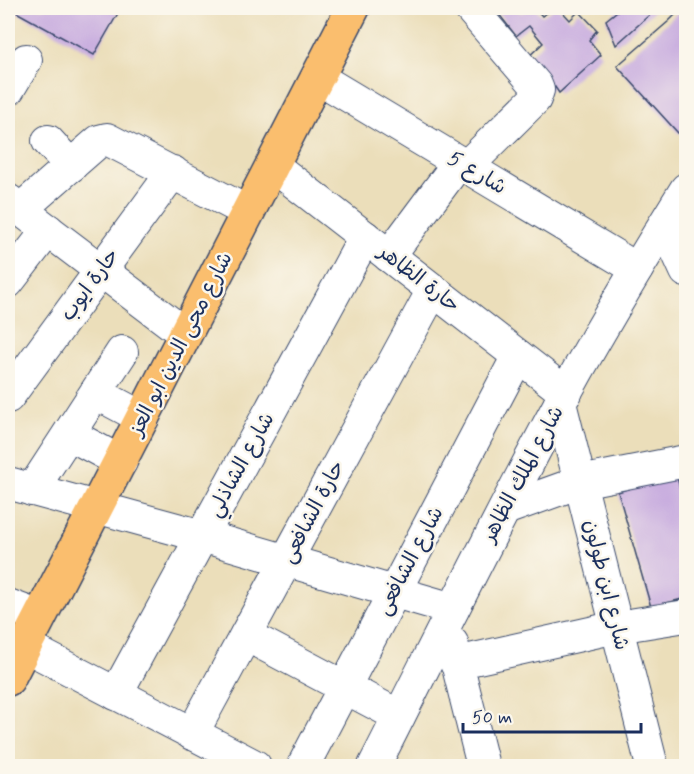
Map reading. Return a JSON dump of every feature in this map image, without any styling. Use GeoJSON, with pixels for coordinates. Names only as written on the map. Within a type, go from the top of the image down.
{"type":"FeatureCollection","features":[{"type":"Feature","properties":{"kind":"main road","name":"شارع محى الدين ابو العز"},"geometry":{"type":"LineString","coordinates":[[8,679],[353,8]]}},
{"type":"Feature","properties":{"kind":"street","name":"شارع الشاذلي"},"geometry":{"type":"LineString","coordinates":[[116,693],[202,536],[377,247],[535,99],[538,90],[536,85],[470,8]]}},
{"type":"Feature","properties":{"kind":"street"},"geometry":{"type":"LineString","coordinates":[[8,90],[26,60]]}},
{"type":"Feature","properties":{"kind":"street","name":"شارع 5"},"geometry":{"type":"LineString","coordinates":[[317,77],[637,269]]}},
{"type":"Feature","properties":{"kind":"street"},"geometry":{"type":"LineString","coordinates":[[185,333],[14,205],[71,166],[103,140],[111,141],[248,212]]}},
{"type":"Feature","properties":{"kind":"street"},"geometry":{"type":"LineString","coordinates":[[48,141],[71,166]]}},
{"type":"Feature","properties":{"kind":"street","name":"حارة الظاهر"},"geometry":{"type":"LineString","coordinates":[[272,165],[518,356],[563,398]]}},
{"type":"Feature","properties":{"kind":"street","name":"حارة ايوب"},"geometry":{"type":"LineString","coordinates":[[8,397],[172,172]]}},
{"type":"Feature","properties":{"kind":"street","name":"شارع الملك الظاهر"},"geometry":{"type":"LineString","coordinates":[[374,766],[563,398],[637,269],[687,189]]}},
{"type":"Feature","properties":{"kind":"street"},"geometry":{"type":"LineString","coordinates":[[664,225],[687,271]]}},
{"type":"Feature","properties":{"kind":"street"},"geometry":{"type":"LineString","coordinates":[[8,282],[48,231]]}},
{"type":"Feature","properties":{"kind":"street","name":"حارة الشافعى"},"geometry":{"type":"LineString","coordinates":[[192,734],[433,290]]}},
{"type":"Feature","properties":{"kind":"street"},"geometry":{"type":"LineString","coordinates":[[122,352],[69,434],[20,486],[394,592],[450,616],[456,663],[483,766]]}},
{"type":"Feature","properties":{"kind":"street","name":"شارع الشافعى"},"geometry":{"type":"LineString","coordinates":[[303,766],[518,356]]}},
{"type":"Feature","properties":{"kind":"street"},"geometry":{"type":"LineString","coordinates":[[96,393],[142,418]]}},
{"type":"Feature","properties":{"kind":"street","name":"شارع ابن طولون"},"geometry":{"type":"LineString","coordinates":[[563,398],[580,482],[652,766]]}},
{"type":"Feature","properties":{"kind":"street"},"geometry":{"type":"LineString","coordinates":[[69,434],[121,462]]}},
{"type":"Feature","properties":{"kind":"street"},"geometry":{"type":"LineString","coordinates":[[505,509],[580,482],[687,460]]}},
{"type":"Feature","properties":{"kind":"street"},"geometry":{"type":"LineString","coordinates":[[8,605],[40,617]]}},
{"type":"Feature","properties":{"kind":"street"},"geometry":{"type":"LineString","coordinates":[[456,663],[617,627],[687,616]]}},
{"type":"Feature","properties":{"kind":"street"},"geometry":{"type":"LineString","coordinates":[[246,635],[399,716]]}},
{"type":"Feature","properties":{"kind":"street"},"geometry":{"type":"LineString","coordinates":[[25,646],[255,766]]}},
{"type":"Feature","properties":{"kind":"building"},"geometry":{"type":"Polygon","coordinates":[[[9,8],[121,8],[94,55],[9,8]]]}},
{"type":"Feature","properties":{"kind":"building"},"geometry":{"type":"Polygon","coordinates":[[[505,8],[517,8],[520,13],[535,8],[542,16],[559,8],[570,20],[579,11],[597,30],[589,40],[601,55],[559,93],[555,87],[542,95],[524,61],[543,43],[529,26],[516,36],[498,13],[505,8]]]}},
{"type":"Feature","properties":{"kind":"building"},"geometry":{"type":"Polygon","coordinates":[[[621,8],[657,8],[616,45],[606,20],[621,8]]]}},
{"type":"Feature","properties":{"kind":"building"},"geometry":{"type":"Polygon","coordinates":[[[682,8],[686,8],[686,125],[679,134],[617,66],[682,8]]]}},
{"type":"Feature","properties":{"kind":"building"},"geometry":{"type":"Polygon","coordinates":[[[676,473],[686,512],[686,598],[651,607],[618,492],[676,473]]]}}]}
